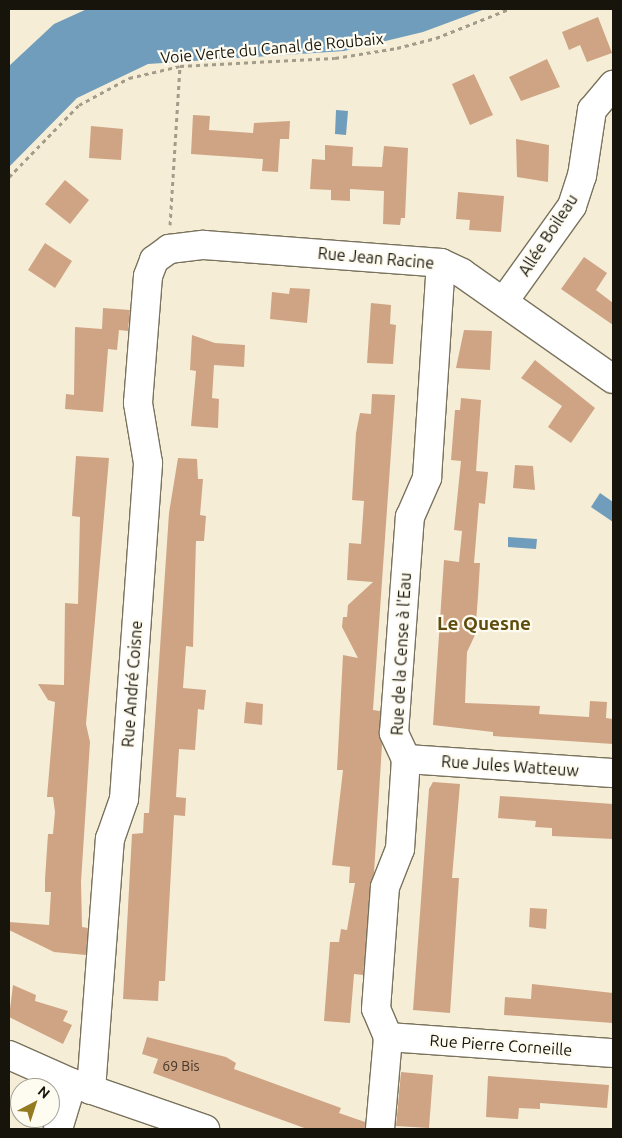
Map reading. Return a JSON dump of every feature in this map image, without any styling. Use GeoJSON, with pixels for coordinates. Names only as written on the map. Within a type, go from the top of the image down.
{"type":"FeatureCollection","features":[{"type":"Feature","properties":{"kind":"street","name":"Allée Boileau"},"geometry":{"type":"LineString","coordinates":[[504,301],[572,206],[582,176],[592,110],[613,85]]}},
{"type":"Feature","properties":{"kind":"street","name":"Rue Jean Racine"},"geometry":{"type":"LineString","coordinates":[[169,248],[204,245],[441,263],[504,301],[613,379]]}},
{"type":"Feature","properties":{"kind":"street","name":"Rue André Coisne"},"geometry":{"type":"LineString","coordinates":[[58,1129],[82,1087],[110,839],[124,799],[148,473],[148,453],[137,416],[148,276],[154,260],[169,248]]}},
{"type":"Feature","properties":{"kind":"street","name":"Rue de la Cense à l'Eau"},"geometry":{"type":"LineString","coordinates":[[380,1129],[388,1037],[376,1009],[385,887],[400,849],[406,759],[394,733],[409,527],[427,478],[441,263]]}},
{"type":"Feature","properties":{"kind":"street","name":"Rue Jules Watteuw"},"geometry":{"type":"LineString","coordinates":[[406,759],[613,773]]}},
{"type":"Feature","properties":{"kind":"street","name":"Rue Pierre Corneille"},"geometry":{"type":"LineString","coordinates":[[388,1037],[613,1053]]}},
{"type":"Feature","properties":{"kind":"street"},"geometry":{"type":"LineString","coordinates":[[9,1055],[82,1087],[205,1129]]}},
{"type":"Feature","properties":{"kind":"path","name":"Voie Verte du Canal de Roubaix"},"geometry":{"type":"LineString","coordinates":[[9,177],[79,104],[129,78],[180,66],[336,58],[397,48],[436,38],[509,9]]}},
{"type":"Feature","properties":{"kind":"path"},"geometry":{"type":"LineString","coordinates":[[169,248],[180,66]]}},
{"type":"Feature","properties":{"kind":"water"},"geometry":{"type":"Polygon","coordinates":[[[87,9],[485,9],[423,32],[344,51],[148,64],[77,98],[9,167],[9,66],[54,24],[87,9]]]}},
{"type":"Feature","properties":{"kind":"water"},"geometry":{"type":"Polygon","coordinates":[[[336,110],[348,111],[346,135],[335,134],[336,110]]]}},
{"type":"Feature","properties":{"kind":"water"},"geometry":{"type":"Polygon","coordinates":[[[600,493],[613,502],[613,522],[591,507],[600,493]]]}},
{"type":"Feature","properties":{"kind":"water"},"geometry":{"type":"Polygon","coordinates":[[[508,537],[537,539],[536,549],[508,547],[508,537]]]}},
{"type":"Feature","properties":{"kind":"building"},"geometry":{"type":"Polygon","coordinates":[[[598,17],[612,53],[587,62],[580,45],[569,50],[562,32],[598,17]]]}},
{"type":"Feature","properties":{"kind":"building"},"geometry":{"type":"Polygon","coordinates":[[[547,59],[560,87],[521,101],[509,77],[547,59]]]}},
{"type":"Feature","properties":{"kind":"building"},"geometry":{"type":"Polygon","coordinates":[[[474,74],[493,115],[470,125],[452,84],[474,74]]]}},
{"type":"Feature","properties":{"kind":"building"},"geometry":{"type":"Polygon","coordinates":[[[193,115],[210,116],[209,130],[253,133],[254,123],[290,121],[289,139],[280,139],[278,172],[262,171],[263,159],[191,154],[193,115]]]}},
{"type":"Feature","properties":{"kind":"building"},"geometry":{"type":"Polygon","coordinates":[[[91,126],[123,129],[121,160],[89,158],[91,126]]]}},
{"type":"Feature","properties":{"kind":"building"},"geometry":{"type":"Polygon","coordinates":[[[516,139],[549,145],[548,182],[517,177],[516,139]]]}},
{"type":"Feature","properties":{"kind":"building"},"geometry":{"type":"Polygon","coordinates":[[[325,145],[353,147],[352,166],[382,167],[384,146],[408,148],[405,218],[401,218],[400,225],[383,224],[384,191],[350,189],[350,201],[331,200],[331,190],[310,189],[312,159],[325,160],[325,145]]]}},
{"type":"Feature","properties":{"kind":"building"},"geometry":{"type":"Polygon","coordinates":[[[65,180],[89,200],[70,224],[45,204],[65,180]]]}},
{"type":"Feature","properties":{"kind":"building"},"geometry":{"type":"Polygon","coordinates":[[[458,192],[504,196],[501,232],[469,230],[470,220],[456,219],[458,192]]]}},
{"type":"Feature","properties":{"kind":"building"},"geometry":{"type":"Polygon","coordinates":[[[45,243],[72,261],[55,288],[28,270],[45,243]]]}},
{"type":"Feature","properties":{"kind":"building"},"geometry":{"type":"Polygon","coordinates":[[[584,257],[607,273],[596,290],[613,303],[613,325],[561,289],[584,257]]]}},
{"type":"Feature","properties":{"kind":"building"},"geometry":{"type":"Polygon","coordinates":[[[290,288],[310,289],[307,323],[270,319],[272,292],[289,294],[290,288]]]}},
{"type":"Feature","properties":{"kind":"building"},"geometry":{"type":"Polygon","coordinates":[[[371,303],[391,305],[390,324],[396,325],[393,364],[367,363],[371,303]]]}},
{"type":"Feature","properties":{"kind":"building"},"geometry":{"type":"Polygon","coordinates":[[[103,308],[130,310],[128,331],[119,330],[117,350],[108,349],[103,412],[65,409],[66,394],[74,395],[75,327],[102,329],[103,308]]]}},
{"type":"Feature","properties":{"kind":"building"},"geometry":{"type":"Polygon","coordinates":[[[464,330],[492,331],[490,370],[456,368],[464,330]]]}},
{"type":"Feature","properties":{"kind":"building"},"geometry":{"type":"Polygon","coordinates":[[[192,335],[215,343],[245,345],[244,367],[214,365],[212,398],[219,399],[218,428],[191,426],[196,371],[190,370],[192,335]]]}},
{"type":"Feature","properties":{"kind":"building"},"geometry":{"type":"Polygon","coordinates":[[[535,360],[595,408],[571,443],[548,427],[562,406],[521,378],[535,360]]]}},
{"type":"Feature","properties":{"kind":"building"},"geometry":{"type":"Polygon","coordinates":[[[372,394],[395,395],[373,710],[380,711],[382,745],[374,873],[363,975],[354,974],[350,1023],[324,1021],[330,942],[339,942],[341,929],[347,930],[355,883],[349,883],[350,867],[332,865],[343,770],[337,770],[343,655],[358,658],[342,627],[343,617],[347,617],[348,605],[373,582],[347,580],[349,543],[361,544],[364,501],[352,500],[356,433],[360,413],[371,414],[372,394]]]}},
{"type":"Feature","properties":{"kind":"building"},"geometry":{"type":"Polygon","coordinates":[[[461,398],[481,400],[476,471],[488,472],[485,504],[479,503],[474,563],[480,563],[478,596],[475,635],[467,652],[465,703],[540,706],[539,714],[589,717],[590,701],[607,702],[606,718],[613,719],[613,744],[493,736],[493,732],[433,725],[444,560],[459,562],[462,531],[454,530],[461,461],[451,460],[455,410],[460,410],[461,398]]]}},
{"type":"Feature","properties":{"kind":"building"},"geometry":{"type":"Polygon","coordinates":[[[76,456],[109,458],[86,724],[90,742],[81,882],[82,927],[88,928],[86,955],[54,952],[9,930],[9,922],[49,925],[51,892],[45,892],[45,879],[48,834],[53,834],[55,812],[53,797],[47,797],[55,702],[48,700],[38,684],[64,685],[65,603],[78,604],[80,517],[72,516],[76,456]]]}},
{"type":"Feature","properties":{"kind":"building"},"geometry":{"type":"Polygon","coordinates":[[[178,458],[197,459],[198,479],[203,479],[200,515],[206,516],[204,541],[196,541],[193,647],[186,646],[183,688],[206,690],[204,710],[198,709],[195,750],[179,749],[176,797],[186,798],[185,816],[174,815],[165,981],[159,981],[158,1001],[123,999],[132,834],[143,833],[144,813],[149,813],[169,513],[178,458]]]}},
{"type":"Feature","properties":{"kind":"building"},"geometry":{"type":"Polygon","coordinates":[[[515,465],[533,466],[535,490],[513,488],[515,465]]]}},
{"type":"Feature","properties":{"kind":"building"},"geometry":{"type":"Polygon","coordinates":[[[246,702],[263,704],[262,725],[244,723],[246,702]]]}},
{"type":"Feature","properties":{"kind":"building"},"geometry":{"type":"Polygon","coordinates":[[[433,782],[460,784],[452,878],[459,878],[450,1013],[413,1010],[429,789],[433,782]]]}},
{"type":"Feature","properties":{"kind":"building"},"geometry":{"type":"Polygon","coordinates":[[[500,796],[613,804],[613,839],[552,836],[552,828],[535,827],[536,821],[498,818],[500,796]]]}},
{"type":"Feature","properties":{"kind":"building"},"geometry":{"type":"Polygon","coordinates":[[[530,908],[547,909],[546,929],[529,927],[530,908]]]}},
{"type":"Feature","properties":{"kind":"building"},"geometry":{"type":"Polygon","coordinates":[[[532,984],[613,993],[613,1023],[504,1015],[505,997],[531,999],[532,984]]]}},
{"type":"Feature","properties":{"kind":"building"},"geometry":{"type":"Polygon","coordinates":[[[13,985],[36,995],[35,1001],[68,1011],[63,1021],[72,1025],[63,1044],[9,1017],[13,985]]]}},
{"type":"Feature","properties":{"kind":"building"},"geometry":{"type":"Polygon","coordinates":[[[147,1037],[226,1057],[236,1063],[234,1069],[341,1108],[339,1113],[365,1122],[365,1129],[307,1129],[153,1073],[158,1059],[142,1054],[147,1037]]]}},
{"type":"Feature","properties":{"kind":"building"},"geometry":{"type":"Polygon","coordinates":[[[401,1072],[433,1075],[429,1128],[396,1126],[401,1072]]]}},
{"type":"Feature","properties":{"kind":"building"},"geometry":{"type":"Polygon","coordinates":[[[488,1076],[609,1085],[607,1108],[540,1103],[540,1109],[519,1108],[518,1119],[486,1117],[488,1076]]]}},
{"type":"Feature","properties":{"kind":"district","name":"Le Quesne"},"geometry":{"type":"Point","coordinates":[484,624]}}]}
